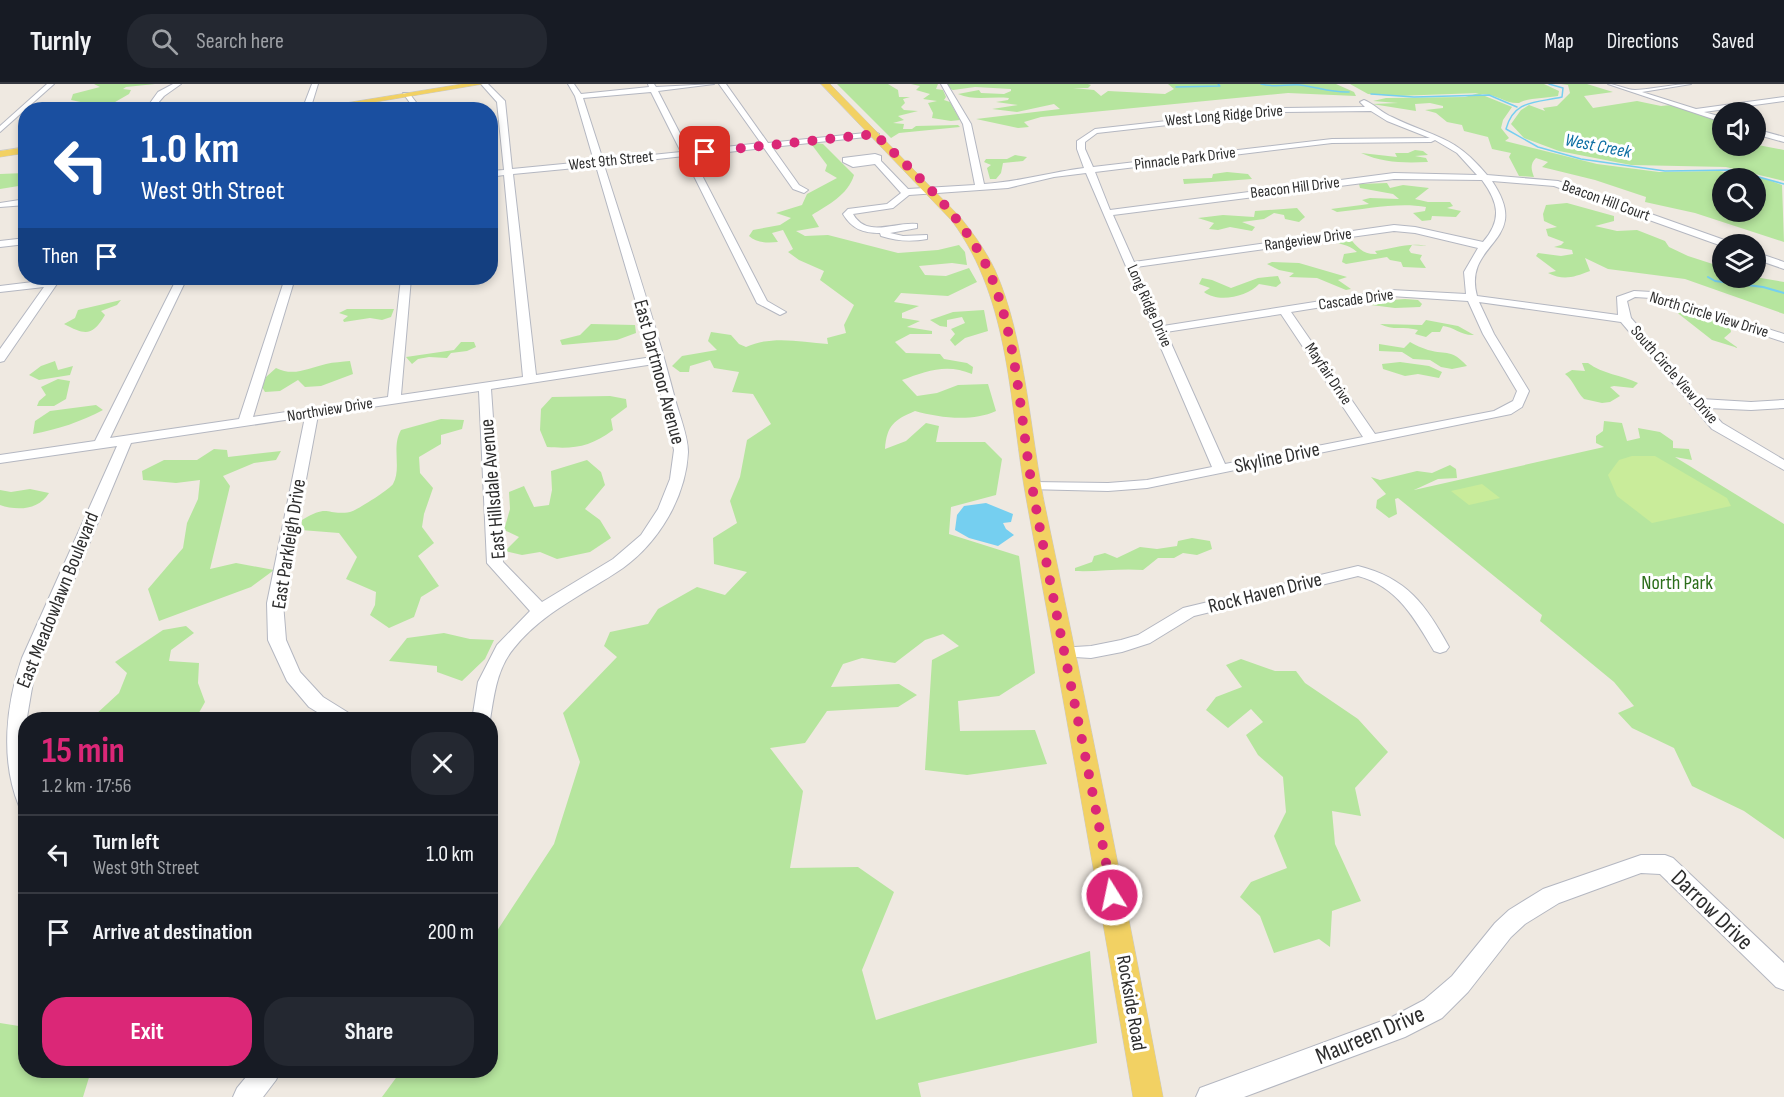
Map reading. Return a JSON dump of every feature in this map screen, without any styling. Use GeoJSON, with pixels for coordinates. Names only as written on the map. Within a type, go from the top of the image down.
{"type":"FeatureCollection","features":[{"type":"Feature","properties":{"kind":"main road"},"geometry":{"type":"LineString","coordinates":[[366,102],[479,84]]}},
{"type":"Feature","properties":{"kind":"main road","name":"Rockside Road"},"geometry":{"type":"LineString","coordinates":[[825,84],[931,191],[972,240],[988,269],[1000,301],[1011,353],[1032,486],[1096,805],[1149,1097]]}},
{"type":"Feature","properties":{"kind":"main road"},"geometry":{"type":"LineString","coordinates":[[0,154],[18,151]]}},
{"type":"Feature","properties":{"kind":"street"},"geometry":{"type":"LineString","coordinates":[[31,102],[51,84]]}},
{"type":"Feature","properties":{"kind":"street"},"geometry":{"type":"LineString","coordinates":[[154,102],[161,94],[178,84]]}},
{"type":"Feature","properties":{"kind":"street"},"geometry":{"type":"LineString","coordinates":[[309,102],[315,84]]}},
{"type":"Feature","properties":{"kind":"street"},"geometry":{"type":"LineString","coordinates":[[484,84],[501,101],[530,380]]}},
{"type":"Feature","properties":{"kind":"street","name":"East Dartmoor Avenue"},"geometry":{"type":"LineString","coordinates":[[482,712],[487,682],[506,645],[541,610],[619,563],[647,538],[665,509],[677,479],[681,450],[659,360],[579,96],[571,84]]}},
{"type":"Feature","properties":{"kind":"street"},"geometry":{"type":"LineString","coordinates":[[579,96],[652,87],[711,84]]}},
{"type":"Feature","properties":{"kind":"street"},"geometry":{"type":"LineString","coordinates":[[722,84],[796,187],[804,190]]}},
{"type":"Feature","properties":{"kind":"street"},"geometry":{"type":"LineString","coordinates":[[944,84],[967,123],[980,186]]}},
{"type":"Feature","properties":{"kind":"street"},"geometry":{"type":"LineString","coordinates":[[1611,84],[1712,116]]}},
{"type":"Feature","properties":{"kind":"street"},"geometry":{"type":"LineString","coordinates":[[1632,91],[1688,84]]}},
{"type":"Feature","properties":{"kind":"street"},"geometry":{"type":"LineString","coordinates":[[652,87],[763,303],[780,312]]}},
{"type":"Feature","properties":{"kind":"street"},"geometry":{"type":"LineString","coordinates":[[406,95],[412,102]]}},
{"type":"Feature","properties":{"kind":"street"},"geometry":{"type":"LineString","coordinates":[[1694,110],[1784,99]]}},
{"type":"Feature","properties":{"kind":"street","name":"West Long Ridge Drive"},"geometry":{"type":"LineString","coordinates":[[1081,141],[1095,131],[1165,122],[1284,110],[1368,106],[1385,118],[1441,140]]}},
{"type":"Feature","properties":{"kind":"street"},"geometry":{"type":"LineString","coordinates":[[0,130],[18,114]]}},
{"type":"Feature","properties":{"kind":"street"},"geometry":{"type":"LineString","coordinates":[[1766,134],[1784,131]]}},
{"type":"Feature","properties":{"kind":"street","name":"West 9th Street"},"geometry":{"type":"LineString","coordinates":[[498,173],[875,134]]}},
{"type":"Feature","properties":{"kind":"street"},"geometry":{"type":"LineString","coordinates":[[1766,135],[1784,140]]}},
{"type":"Feature","properties":{"kind":"street"},"geometry":{"type":"LineString","coordinates":[[1441,140],[1470,160],[1503,210],[1500,227],[1473,263],[1469,276],[1472,298]]}},
{"type":"Feature","properties":{"kind":"street","name":"Pinnacle Park Drive"},"geometry":{"type":"LineString","coordinates":[[906,193],[1008,185],[1054,174],[1332,141],[1441,140]]}},
{"type":"Feature","properties":{"kind":"street","name":"Long Ridge Drive"},"geometry":{"type":"LineString","coordinates":[[1081,141],[1081,149],[1107,213],[1221,470]]}},
{"type":"Feature","properties":{"kind":"street"},"geometry":{"type":"LineString","coordinates":[[877,161],[853,164],[846,160],[857,154],[878,158],[877,161],[906,193],[904,215],[924,237],[903,239],[858,227],[848,214],[850,211],[904,215]]}},
{"type":"Feature","properties":{"kind":"street","name":"Beacon Hill Drive"},"geometry":{"type":"LineString","coordinates":[[1107,213],[1394,176],[1427,174],[1483,178]]}},
{"type":"Feature","properties":{"kind":"street","name":"Beacon Hill Court"},"geometry":{"type":"LineString","coordinates":[[1483,178],[1555,183],[1712,239]]}},
{"type":"Feature","properties":{"kind":"street"},"geometry":{"type":"LineString","coordinates":[[3,205],[18,203]]}},
{"type":"Feature","properties":{"kind":"street","name":"Rangeview Drive"},"geometry":{"type":"LineString","coordinates":[[1131,265],[1394,228],[1415,230],[1485,246]]}},
{"type":"Feature","properties":{"kind":"street"},"geometry":{"type":"LineString","coordinates":[[0,244],[18,242]]}},
{"type":"Feature","properties":{"kind":"street"},"geometry":{"type":"LineString","coordinates":[[1766,259],[1784,266]]}},
{"type":"Feature","properties":{"kind":"street"},"geometry":{"type":"LineString","coordinates":[[0,289],[24,285]]}},
{"type":"Feature","properties":{"kind":"street"},"geometry":{"type":"LineString","coordinates":[[0,358],[4,347],[50,285]]}},
{"type":"Feature","properties":{"kind":"street"},"geometry":{"type":"LineString","coordinates":[[100,444],[179,285]]}},
{"type":"Feature","properties":{"kind":"street"},"geometry":{"type":"LineString","coordinates":[[245,422],[288,285]]}},
{"type":"Feature","properties":{"kind":"street"},"geometry":{"type":"LineString","coordinates":[[394,400],[405,285]]}},
{"type":"Feature","properties":{"kind":"street","name":"Cascade Drive"},"geometry":{"type":"LineString","coordinates":[[1159,330],[1391,293],[1472,298],[1625,319]]}},
{"type":"Feature","properties":{"kind":"street","name":"South Circle View Drive"},"geometry":{"type":"LineString","coordinates":[[1634,294],[1621,299],[1625,319],[1716,426],[1784,466]]}},
{"type":"Feature","properties":{"kind":"street","name":"North Circle View Drive"},"geometry":{"type":"LineString","coordinates":[[1634,294],[1652,295],[1676,301],[1784,338]]}},
{"type":"Feature","properties":{"kind":"street","name":"Skyline Drive"},"geometry":{"type":"LineString","coordinates":[[1032,486],[1127,486],[1221,470],[1511,410],[1522,399],[1522,391],[1472,298]]}},
{"type":"Feature","properties":{"kind":"street","name":"Mayfair Drive"},"geometry":{"type":"LineString","coordinates":[[1284,310],[1371,439]]}},
{"type":"Feature","properties":{"kind":"street","name":"Northview Drive"},"geometry":{"type":"LineString","coordinates":[[0,459],[659,360]]}},
{"type":"Feature","properties":{"kind":"street","name":"East Hillsdale Avenue"},"geometry":{"type":"LineString","coordinates":[[485,387],[495,563],[541,610]]}},
{"type":"Feature","properties":{"kind":"street"},"geometry":{"type":"LineString","coordinates":[[1696,403],[1767,407],[1784,404]]}},
{"type":"Feature","properties":{"kind":"street","name":"East Parkleigh Drive"},"geometry":{"type":"LineString","coordinates":[[312,413],[275,603],[277,640],[293,676],[316,702],[332,712]]}},
{"type":"Feature","properties":{"kind":"street","name":"East Meadowlawn Boulevard"},"geometry":{"type":"LineString","coordinates":[[18,776],[15,717],[21,687],[31,658],[126,440]]}},
{"type":"Feature","properties":{"kind":"street","name":"Rock Haven Drive"},"geometry":{"type":"LineString","coordinates":[[1064,652],[1091,652],[1122,646],[1144,639],[1189,612],[1358,571],[1379,576],[1400,591],[1425,618],[1440,647]]}},
{"type":"Feature","properties":{"kind":"street","name":"Maureen Drive"},"geometry":{"type":"LineString","coordinates":[[1209,1097],[1396,1028],[1433,1009],[1460,984],[1510,924],[1551,896],[1641,864],[1665,865]]}},
{"type":"Feature","properties":{"kind":"street","name":"Darrow Drive"},"geometry":{"type":"LineString","coordinates":[[1665,865],[1784,979]]}},
{"type":"Feature","properties":{"kind":"street"},"geometry":{"type":"LineString","coordinates":[[246,1097],[261,1078]]}},
{"type":"Feature","properties":{"kind":"green space"},"geometry":{"type":"Polygon","coordinates":[[[94,84],[155,84],[123,89],[131,90],[129,94],[115,102],[71,100],[73,94],[100,87],[94,84]]]}},
{"type":"Feature","properties":{"kind":"green space"},"geometry":{"type":"Polygon","coordinates":[[[837,84],[888,84],[898,90],[899,97],[910,97],[903,99],[905,103],[901,107],[904,110],[918,111],[898,116],[904,120],[893,123],[904,124],[903,129],[912,129],[916,126],[958,125],[960,127],[899,133],[891,138],[837,84]]]}},
{"type":"Feature","properties":{"kind":"green space"},"geometry":{"type":"Polygon","coordinates":[[[911,84],[938,84],[936,89],[943,90],[946,97],[944,100],[950,102],[960,120],[932,118],[933,113],[928,103],[937,101],[923,99],[930,94],[916,90],[920,86],[911,84]]]}},
{"type":"Feature","properties":{"kind":"green space"},"geometry":{"type":"Polygon","coordinates":[[[948,84],[1088,84],[1091,85],[1088,88],[1073,88],[1094,90],[1101,96],[1108,91],[1165,94],[1174,89],[1168,84],[1336,84],[1354,92],[1356,96],[1288,93],[1041,117],[1024,122],[1029,127],[1018,128],[976,119],[1060,109],[1054,104],[1017,112],[992,109],[1018,105],[996,102],[1009,98],[977,98],[958,94],[979,90],[981,93],[1004,94],[1011,89],[975,87],[953,90],[948,88],[948,84]]]}},
{"type":"Feature","properties":{"kind":"green space"},"geometry":{"type":"Polygon","coordinates":[[[1350,84],[1544,84],[1559,91],[1558,96],[1519,103],[1480,94],[1512,107],[1503,120],[1501,128],[1509,138],[1505,141],[1597,164],[1659,172],[1712,171],[1712,219],[1645,202],[1646,197],[1595,180],[1542,167],[1548,162],[1536,158],[1532,167],[1534,177],[1519,176],[1509,157],[1511,153],[1492,149],[1488,137],[1464,131],[1462,125],[1447,122],[1436,113],[1425,110],[1443,108],[1443,106],[1430,103],[1415,104],[1416,111],[1372,104],[1398,103],[1373,101],[1386,98],[1465,97],[1479,93],[1396,96],[1368,94],[1350,84]]]}},
{"type":"Feature","properties":{"kind":"green space"},"geometry":{"type":"Polygon","coordinates":[[[1561,84],[1587,84],[1613,92],[1584,96],[1593,108],[1637,101],[1661,106],[1671,105],[1712,119],[1712,156],[1766,156],[1766,147],[1784,150],[1784,181],[1766,177],[1766,168],[1631,165],[1559,151],[1524,138],[1511,124],[1521,110],[1529,105],[1545,111],[1543,108],[1557,106],[1570,93],[1568,85],[1561,84]]]}},
{"type":"Feature","properties":{"kind":"green space"},"geometry":{"type":"Polygon","coordinates":[[[823,144],[854,175],[842,194],[812,215],[819,227],[796,231],[805,236],[828,235],[898,253],[938,250],[959,245],[965,252],[967,265],[952,263],[919,266],[925,275],[946,276],[969,268],[977,282],[948,296],[901,293],[894,302],[919,306],[902,313],[902,318],[920,321],[907,327],[932,331],[932,334],[910,334],[895,342],[906,353],[940,354],[944,359],[967,363],[973,367],[972,374],[945,369],[928,371],[902,380],[917,396],[937,393],[958,385],[988,384],[996,411],[977,417],[956,418],[915,411],[893,424],[885,449],[906,441],[926,423],[939,426],[936,442],[985,442],[1002,459],[996,495],[951,507],[949,534],[1019,556],[1035,673],[999,696],[958,701],[960,731],[1035,730],[1047,764],[967,775],[925,770],[932,660],[959,646],[943,634],[925,640],[895,663],[862,658],[843,664],[831,687],[899,684],[917,695],[898,707],[827,711],[805,743],[770,748],[803,791],[790,868],[858,867],[894,892],[862,970],[876,1020],[1090,951],[1097,1043],[918,1083],[921,1097],[382,1097],[396,1078],[498,1078],[498,929],[554,844],[580,762],[563,713],[617,657],[604,646],[610,632],[648,624],[658,609],[697,587],[725,595],[747,572],[714,564],[713,538],[737,523],[730,501],[740,477],[747,440],[771,424],[753,394],[732,392],[739,372],[714,368],[710,360],[690,366],[689,372],[680,372],[672,366],[682,356],[717,350],[708,341],[711,332],[731,335],[739,344],[746,347],[776,340],[828,344],[827,338],[846,333],[844,325],[854,305],[820,280],[824,271],[799,260],[788,252],[793,249],[783,230],[772,233],[778,242],[759,241],[749,236],[753,230],[780,225],[791,218],[776,213],[802,205],[807,194],[837,178],[825,171],[827,165],[812,145],[823,144]]]}},
{"type":"Feature","properties":{"kind":"green space"},"geometry":{"type":"Polygon","coordinates":[[[1415,150],[1423,151],[1428,155],[1415,156],[1426,158],[1428,162],[1394,162],[1361,153],[1397,157],[1395,153],[1408,153],[1415,150]]]}},
{"type":"Feature","properties":{"kind":"green space"},"geometry":{"type":"Polygon","coordinates":[[[1015,155],[1027,157],[1023,161],[1003,163],[1001,173],[996,179],[990,179],[987,168],[991,165],[984,162],[986,159],[1007,159],[1015,155]]]}},
{"type":"Feature","properties":{"kind":"green space"},"geometry":{"type":"Polygon","coordinates":[[[1227,172],[1248,174],[1252,179],[1184,184],[1183,179],[1212,178],[1213,174],[1227,172]]]}},
{"type":"Feature","properties":{"kind":"green space"},"geometry":{"type":"Polygon","coordinates":[[[18,173],[18,186],[0,189],[0,174],[18,173]]]}},
{"type":"Feature","properties":{"kind":"green space"},"geometry":{"type":"Polygon","coordinates":[[[1766,179],[1782,185],[1784,242],[1766,236],[1766,234],[1723,222],[1766,222],[1766,179]]]}},
{"type":"Feature","properties":{"kind":"green space"},"geometry":{"type":"Polygon","coordinates":[[[1387,183],[1390,188],[1403,185],[1429,188],[1415,199],[1428,202],[1450,202],[1453,206],[1447,208],[1461,211],[1456,217],[1432,216],[1431,220],[1422,221],[1413,213],[1425,211],[1426,207],[1393,206],[1337,212],[1331,209],[1369,204],[1362,200],[1370,198],[1399,199],[1393,194],[1360,188],[1359,184],[1387,183]]]}},
{"type":"Feature","properties":{"kind":"green space"},"geometry":{"type":"Polygon","coordinates":[[[1567,203],[1614,216],[1614,221],[1595,226],[1617,231],[1637,230],[1665,241],[1669,247],[1688,256],[1712,264],[1712,288],[1766,288],[1766,279],[1784,282],[1784,314],[1685,279],[1608,269],[1585,258],[1590,271],[1569,277],[1559,277],[1548,273],[1556,271],[1536,256],[1538,253],[1561,256],[1573,254],[1572,250],[1554,247],[1564,242],[1548,236],[1546,229],[1557,227],[1544,221],[1543,214],[1546,205],[1567,203]]]}},
{"type":"Feature","properties":{"kind":"green space"},"geometry":{"type":"Polygon","coordinates":[[[1297,208],[1305,217],[1299,222],[1285,219],[1284,215],[1274,213],[1264,219],[1242,222],[1255,227],[1252,231],[1230,227],[1218,230],[1209,229],[1214,223],[1198,218],[1223,215],[1254,217],[1255,211],[1297,208]]]}},
{"type":"Feature","properties":{"kind":"green space"},"geometry":{"type":"Polygon","coordinates":[[[1341,236],[1349,237],[1361,250],[1372,254],[1377,254],[1375,251],[1412,245],[1409,250],[1411,253],[1422,255],[1420,259],[1426,268],[1403,267],[1401,262],[1390,260],[1387,257],[1346,264],[1342,262],[1344,254],[1357,252],[1331,239],[1341,236]]]}},
{"type":"Feature","properties":{"kind":"green space"},"geometry":{"type":"Polygon","coordinates":[[[1272,262],[1299,263],[1347,277],[1338,280],[1351,289],[1346,290],[1317,278],[1289,277],[1294,273],[1279,270],[1267,264],[1272,262]]]}},
{"type":"Feature","properties":{"kind":"green space"},"geometry":{"type":"Polygon","coordinates":[[[1278,276],[1281,283],[1276,287],[1259,284],[1254,289],[1240,295],[1224,298],[1204,292],[1210,288],[1199,284],[1202,278],[1231,288],[1258,278],[1278,276]]]}},
{"type":"Feature","properties":{"kind":"green space"},"geometry":{"type":"Polygon","coordinates":[[[121,300],[117,305],[101,311],[105,315],[96,327],[88,332],[64,324],[75,318],[78,310],[121,300]]]}},
{"type":"Feature","properties":{"kind":"green space"},"geometry":{"type":"Polygon","coordinates":[[[1418,300],[1422,304],[1420,307],[1395,308],[1371,305],[1377,301],[1418,300]]]}},
{"type":"Feature","properties":{"kind":"green space"},"geometry":{"type":"Polygon","coordinates":[[[347,309],[394,309],[391,317],[382,320],[370,318],[344,322],[343,320],[348,316],[339,313],[347,309]]]}},
{"type":"Feature","properties":{"kind":"green space"},"geometry":{"type":"Polygon","coordinates":[[[984,310],[988,331],[965,338],[955,346],[950,340],[955,334],[951,329],[965,323],[962,317],[947,320],[947,327],[930,320],[953,312],[984,310]]]}},
{"type":"Feature","properties":{"kind":"green space"},"geometry":{"type":"Polygon","coordinates":[[[1675,311],[1704,316],[1730,326],[1731,332],[1724,338],[1738,348],[1712,340],[1675,311]]]}},
{"type":"Feature","properties":{"kind":"green space"},"geometry":{"type":"Polygon","coordinates":[[[1426,320],[1458,326],[1474,335],[1443,326],[1440,332],[1432,332],[1426,337],[1415,334],[1418,330],[1380,324],[1422,325],[1426,320]]]}},
{"type":"Feature","properties":{"kind":"green space"},"geometry":{"type":"Polygon","coordinates":[[[591,324],[635,325],[636,333],[617,340],[562,345],[560,340],[580,335],[591,324]]]}},
{"type":"Feature","properties":{"kind":"green space"},"geometry":{"type":"Polygon","coordinates":[[[461,342],[474,342],[476,347],[451,353],[447,358],[418,359],[412,364],[406,357],[454,350],[461,342]]]}},
{"type":"Feature","properties":{"kind":"green space"},"geometry":{"type":"Polygon","coordinates":[[[1410,342],[1428,350],[1453,355],[1467,366],[1452,369],[1441,367],[1430,360],[1413,359],[1402,352],[1379,351],[1379,344],[1404,348],[1410,342]]]}},
{"type":"Feature","properties":{"kind":"green space"},"geometry":{"type":"Polygon","coordinates":[[[55,361],[58,370],[73,366],[70,375],[39,380],[29,375],[41,366],[55,361]]]}},
{"type":"Feature","properties":{"kind":"green space"},"geometry":{"type":"Polygon","coordinates":[[[350,361],[353,374],[321,386],[305,387],[298,380],[280,391],[265,392],[262,387],[266,377],[276,368],[295,372],[329,363],[350,361]]]}},
{"type":"Feature","properties":{"kind":"green space"},"geometry":{"type":"Polygon","coordinates":[[[1400,362],[1429,366],[1442,372],[1439,378],[1418,374],[1405,376],[1383,369],[1382,364],[1400,362]]]}},
{"type":"Feature","properties":{"kind":"green space"},"geometry":{"type":"Polygon","coordinates":[[[1582,363],[1588,363],[1600,370],[1638,383],[1633,388],[1610,387],[1620,396],[1610,402],[1602,403],[1584,399],[1565,374],[1572,370],[1585,371],[1582,363]]]}},
{"type":"Feature","properties":{"kind":"green space"},"geometry":{"type":"Polygon","coordinates":[[[58,379],[70,381],[66,399],[54,406],[37,406],[46,395],[41,387],[58,379]]]}},
{"type":"Feature","properties":{"kind":"green space"},"geometry":{"type":"Polygon","coordinates":[[[610,396],[626,399],[627,407],[611,419],[613,430],[582,446],[547,447],[540,430],[541,409],[552,397],[610,396]]]}},
{"type":"Feature","properties":{"kind":"green space"},"geometry":{"type":"Polygon","coordinates":[[[96,405],[103,410],[69,425],[33,434],[35,421],[50,411],[96,405]]]}},
{"type":"Feature","properties":{"kind":"green space"},"geometry":{"type":"Polygon","coordinates":[[[441,419],[464,420],[462,429],[441,435],[441,444],[419,457],[420,473],[433,488],[422,527],[434,543],[418,556],[439,586],[421,597],[414,617],[389,628],[370,615],[375,605],[376,592],[346,579],[357,557],[339,533],[301,530],[302,520],[323,511],[350,512],[386,490],[396,478],[397,443],[401,430],[441,419]]]}},
{"type":"Feature","properties":{"kind":"green space","name":"North Park"},"geometry":{"type":"Polygon","coordinates":[[[1604,421],[1622,423],[1627,441],[1640,438],[1638,428],[1660,432],[1673,441],[1673,448],[1689,449],[1692,460],[1675,457],[1784,524],[1784,839],[1744,811],[1692,786],[1674,748],[1632,728],[1618,713],[1634,706],[1614,682],[1540,621],[1542,615],[1398,498],[1395,499],[1397,514],[1389,518],[1376,508],[1377,500],[1386,494],[1371,477],[1380,480],[1417,471],[1432,473],[1450,465],[1456,469],[1457,478],[1438,479],[1414,490],[1604,447],[1596,443],[1596,436],[1603,431],[1604,421]]]}},
{"type":"Feature","properties":{"kind":"green space"},"geometry":{"type":"Polygon","coordinates":[[[214,449],[227,450],[228,457],[281,451],[276,460],[254,463],[223,476],[230,486],[210,569],[236,563],[274,570],[251,587],[159,621],[148,589],[183,548],[187,523],[198,499],[200,480],[176,483],[143,480],[142,471],[164,460],[197,460],[214,449]]]}},
{"type":"Feature","properties":{"kind":"green space"},"geometry":{"type":"Polygon","coordinates":[[[1632,456],[1655,456],[1727,498],[1731,506],[1652,523],[1617,496],[1608,475],[1619,460],[1632,456]]]}},
{"type":"Feature","properties":{"kind":"green space"},"geometry":{"type":"Polygon","coordinates":[[[587,460],[601,472],[605,485],[585,509],[600,520],[611,538],[590,552],[557,559],[540,552],[522,555],[505,551],[519,537],[504,530],[510,509],[509,492],[524,486],[534,507],[549,505],[552,490],[551,471],[587,460]]]}},
{"type":"Feature","properties":{"kind":"green space"},"geometry":{"type":"Polygon","coordinates":[[[1482,484],[1500,498],[1469,505],[1451,491],[1482,484]]]}},
{"type":"Feature","properties":{"kind":"green space"},"geometry":{"type":"Polygon","coordinates":[[[30,489],[49,493],[40,503],[27,508],[0,505],[0,490],[11,492],[30,489]]]}},
{"type":"Feature","properties":{"kind":"green space"},"geometry":{"type":"Polygon","coordinates":[[[1192,538],[1210,541],[1212,549],[1197,555],[1183,553],[1174,558],[1158,558],[1143,570],[1075,571],[1075,568],[1092,562],[1094,556],[1105,553],[1117,558],[1140,547],[1157,549],[1177,546],[1178,541],[1192,538]]]}},
{"type":"Feature","properties":{"kind":"green space"},"geometry":{"type":"Polygon","coordinates":[[[186,626],[194,633],[171,650],[169,661],[199,663],[198,683],[205,702],[199,712],[98,712],[119,693],[127,673],[115,662],[163,630],[186,626]]]}},
{"type":"Feature","properties":{"kind":"green space"},"geometry":{"type":"Polygon","coordinates":[[[444,633],[470,639],[494,640],[485,659],[462,681],[437,672],[437,666],[389,661],[407,638],[444,633]]]}},
{"type":"Feature","properties":{"kind":"green space"},"geometry":{"type":"Polygon","coordinates":[[[1241,659],[1275,671],[1296,671],[1305,683],[1358,719],[1388,752],[1355,788],[1361,816],[1332,811],[1335,844],[1361,901],[1332,911],[1330,947],[1319,939],[1274,953],[1260,916],[1240,897],[1251,882],[1287,868],[1274,836],[1286,812],[1283,777],[1258,755],[1246,735],[1263,722],[1251,709],[1228,728],[1206,710],[1216,697],[1242,687],[1226,665],[1241,659]]]}},
{"type":"Feature","properties":{"kind":"green space"},"geometry":{"type":"Polygon","coordinates":[[[0,1023],[18,1026],[18,1078],[89,1078],[83,1097],[0,1097],[0,1023]]]}},
{"type":"Feature","properties":{"kind":"water"},"geometry":{"type":"Polygon","coordinates":[[[986,503],[1013,514],[1011,522],[1003,523],[1006,529],[1014,535],[998,546],[969,538],[955,530],[957,515],[964,506],[986,503]]]}},
{"type":"Feature","properties":{"kind":"waterway"},"geometry":{"type":"LineString","coordinates":[[1176,87],[1220,86],[1218,84]]}},
{"type":"Feature","properties":{"kind":"waterway"},"geometry":{"type":"LineString","coordinates":[[1261,84],[1300,85],[1349,92]]}},
{"type":"Feature","properties":{"kind":"waterway","name":"West Creek"},"geometry":{"type":"LineString","coordinates":[[1549,84],[1563,88],[1562,97],[1521,107],[1510,119],[1506,129],[1538,147],[1581,159],[1665,171],[1733,170],[1784,184]]}},
{"type":"Feature","properties":{"kind":"waterway"},"geometry":{"type":"LineString","coordinates":[[1371,94],[1414,97],[1489,95],[1517,107]]}},
{"type":"Feature","properties":{"kind":"waterway"},"geometry":{"type":"LineString","coordinates":[[1708,277],[1715,281],[1763,287],[1784,293]]}},
{"type":"Feature","properties":{"kind":"route"},"geometry":{"type":"LineString","coordinates":[[705,152],[875,134],[956,219],[980,254],[1000,301],[1011,353],[1032,486],[1112,895]]}}]}
